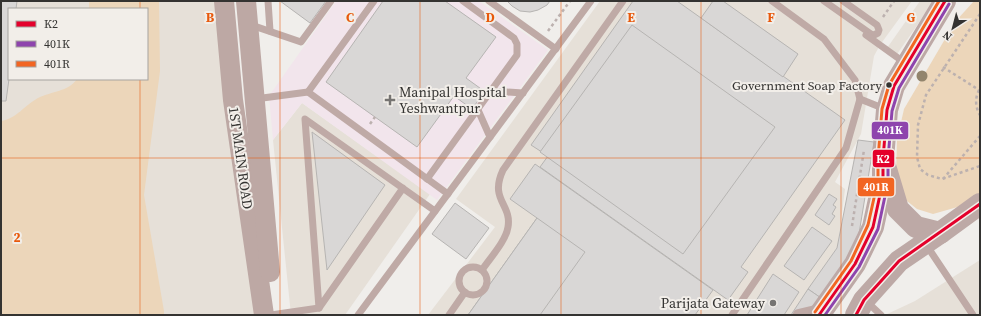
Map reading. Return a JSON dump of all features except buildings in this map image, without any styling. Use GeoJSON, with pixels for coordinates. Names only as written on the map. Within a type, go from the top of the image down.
{"type":"FeatureCollection","features":[{"type":"Feature","properties":{"kind":"main road","name":"1ST MAIN ROAD"},"geometry":{"type":"LineString","coordinates":[[224,1],[244,99],[273,315]]}},
{"type":"Feature","properties":{"kind":"main road","name":"1ST MAIN ROAD"},"geometry":{"type":"LineString","coordinates":[[246,1],[248,24],[244,99],[264,315]]}},
{"type":"Feature","properties":{"kind":"main road"},"geometry":{"type":"LineString","coordinates":[[822,311],[855,264],[873,227],[883,181],[873,154],[894,86],[945,1]]}},
{"type":"Feature","properties":{"kind":"main road"},"geometry":{"type":"LineString","coordinates":[[873,154],[898,210],[916,227],[933,239]]}},
{"type":"Feature","properties":{"kind":"main road"},"geometry":{"type":"LineString","coordinates":[[860,307],[899,261],[933,239],[980,204]]}},
{"type":"Feature","properties":{"kind":"lane"},"geometry":{"type":"LineString","coordinates":[[268,1],[270,31]]}},
{"type":"Feature","properties":{"kind":"lane"},"geometry":{"type":"LineString","coordinates":[[248,24],[301,42],[331,1]]}},
{"type":"Feature","properties":{"kind":"lane"},"geometry":{"type":"LineString","coordinates":[[308,92],[374,1]]}},
{"type":"Feature","properties":{"kind":"lane"},"geometry":{"type":"LineString","coordinates":[[427,179],[517,55],[517,44],[514,38],[463,1]]}},
{"type":"Feature","properties":{"kind":"lane"},"geometry":{"type":"LineString","coordinates":[[489,1],[556,49]]}},
{"type":"Feature","properties":{"kind":"lane"},"geometry":{"type":"LineString","coordinates":[[358,315],[591,1]]}},
{"type":"Feature","properties":{"kind":"lane"},"geometry":{"type":"LineString","coordinates":[[482,270],[505,237],[508,227],[508,215],[498,191],[500,177],[503,170],[624,1]]}},
{"type":"Feature","properties":{"kind":"lane"},"geometry":{"type":"LineString","coordinates":[[732,315],[846,148],[860,99],[855,80],[824,39],[772,1]]}},
{"type":"Feature","properties":{"kind":"lane"},"geometry":{"type":"LineString","coordinates":[[819,1],[907,64]]}},
{"type":"Feature","properties":{"kind":"lane"},"geometry":{"type":"LineString","coordinates":[[824,1],[871,34],[874,35],[878,33],[879,30],[877,25],[843,1]]}},
{"type":"Feature","properties":{"kind":"lane"},"geometry":{"type":"LineString","coordinates":[[492,91],[523,93]]}},
{"type":"Feature","properties":{"kind":"lane"},"geometry":{"type":"LineString","coordinates":[[244,99],[308,92],[448,194]]}},
{"type":"Feature","properties":{"kind":"lane"},"geometry":{"type":"LineString","coordinates":[[860,99],[887,110]]}},
{"type":"Feature","properties":{"kind":"lane"},"geometry":{"type":"LineString","coordinates":[[478,110],[490,137]]}},
{"type":"Feature","properties":{"kind":"lane"},"geometry":{"type":"LineString","coordinates":[[319,308],[306,119],[435,211]]}},
{"type":"Feature","properties":{"kind":"lane"},"geometry":{"type":"LineString","coordinates":[[273,315],[319,308],[403,188]]}},
{"type":"Feature","properties":{"kind":"lane"},"geometry":{"type":"LineString","coordinates":[[933,239],[973,315]]}},
{"type":"Feature","properties":{"kind":"lane"},"geometry":{"type":"LineString","coordinates":[[471,267],[477,267],[482,270],[486,274],[488,280],[485,289],[477,295],[472,295],[465,292],[459,279],[462,273],[471,267]]}},
{"type":"Feature","properties":{"kind":"lane"},"geometry":{"type":"LineString","coordinates":[[449,315],[465,292]]}},
{"type":"Feature","properties":{"kind":"lane"},"geometry":{"type":"LineString","coordinates":[[860,307],[880,315]]}},
{"type":"Feature","properties":{"kind":"lane"},"geometry":{"type":"LineString","coordinates":[[796,315],[797,313],[822,311]]}},
{"type":"Feature","properties":{"kind":"path"},"geometry":{"type":"LineString","coordinates":[[542,39],[570,1]]}},
{"type":"Feature","properties":{"kind":"path"},"geometry":{"type":"LineString","coordinates":[[877,25],[894,1]]}},
{"type":"Feature","properties":{"kind":"path"},"geometry":{"type":"LineString","coordinates":[[980,14],[943,67],[926,95],[918,125],[917,158],[920,169],[928,175],[942,179],[980,166]]}},
{"type":"Feature","properties":{"kind":"path"},"geometry":{"type":"LineString","coordinates":[[943,67],[979,89],[976,98],[976,106],[980,116]]}},
{"type":"Feature","properties":{"kind":"path"},"geometry":{"type":"LineString","coordinates":[[942,179],[980,136]]}},
{"type":"Feature","properties":{"kind":"path"},"geometry":{"type":"LineString","coordinates":[[855,203],[873,154]]}},
{"type":"Feature","properties":{"kind":"shaded area"},"geometry":{"type":"Polygon","coordinates":[[[1,1],[228,1],[260,315],[1,315],[1,1]]]}},
{"type":"Feature","properties":{"kind":"shaded area"},"geometry":{"type":"Polygon","coordinates":[[[89,1],[159,1],[160,71],[144,195],[164,315],[1,315],[1,121],[16,115],[38,98],[64,89],[76,80],[148,80],[148,8],[89,8],[89,1]]]}},
{"type":"Feature","properties":{"kind":"shaded area","name":"Manipal Hospital Yeshwantpur"},"geometry":{"type":"Polygon","coordinates":[[[336,1],[479,1],[548,50],[437,200],[302,103],[273,140],[269,96],[336,1]]]}},
{"type":"Feature","properties":{"kind":"shaded area"},"geometry":{"type":"Polygon","coordinates":[[[600,1],[912,1],[880,45],[874,56],[861,134],[835,182],[845,189],[838,246],[791,315],[428,315],[495,227],[456,199],[600,1]]]}},
{"type":"Feature","properties":{"kind":"shaded area"},"geometry":{"type":"Polygon","coordinates":[[[920,1],[934,1],[895,57],[885,51],[920,1]]]}},
{"type":"Feature","properties":{"kind":"shaded area"},"geometry":{"type":"Polygon","coordinates":[[[974,1],[980,1],[980,195],[961,206],[933,214],[917,209],[902,197],[896,175],[897,140],[904,109],[955,22],[974,1]]]}},
{"type":"Feature","properties":{"kind":"shaded area"},"geometry":{"type":"Polygon","coordinates":[[[302,103],[430,194],[345,315],[291,315],[273,140],[302,103]]]}},
{"type":"Feature","properties":{"kind":"shaded area"},"geometry":{"type":"Polygon","coordinates":[[[980,260],[980,315],[885,315],[915,301],[980,260]]]}},
{"type":"Feature","properties":{"kind":"transit line","name":"401R"},"geometry":{"type":"LineString","coordinates":[[815,312],[851,261],[868,225],[878,180],[882,109],[889,85],[939,1]]}},
{"type":"Feature","properties":{"kind":"transit line","name":"K2"},"geometry":{"type":"LineString","coordinates":[[819,315],[855,264],[873,227],[883,181],[883,159],[887,110],[894,86],[945,1]]}},
{"type":"Feature","properties":{"kind":"transit line","name":"401K"},"geometry":{"type":"LineString","coordinates":[[825,315],[859,267],[878,229],[888,182],[888,159],[892,111],[899,88],[949,4]]}},
{"type":"Feature","properties":{"kind":"transit line","name":"K2"},"geometry":{"type":"LineString","coordinates":[[856,315],[864,300],[899,261],[980,204]]}},
{"type":"Feature","properties":{"kind":"place","name":"Government Soap Factory"},"geometry":{"type":"Point","coordinates":[889,85]}},
{"type":"Feature","properties":{"kind":"place","name":"Manipal Hospital Yeshwantpur"},"geometry":{"type":"Point","coordinates":[390,100]}},
{"type":"Feature","properties":{"kind":"place","name":"Parijata Gateway"},"geometry":{"type":"Point","coordinates":[773,303]}}]}
